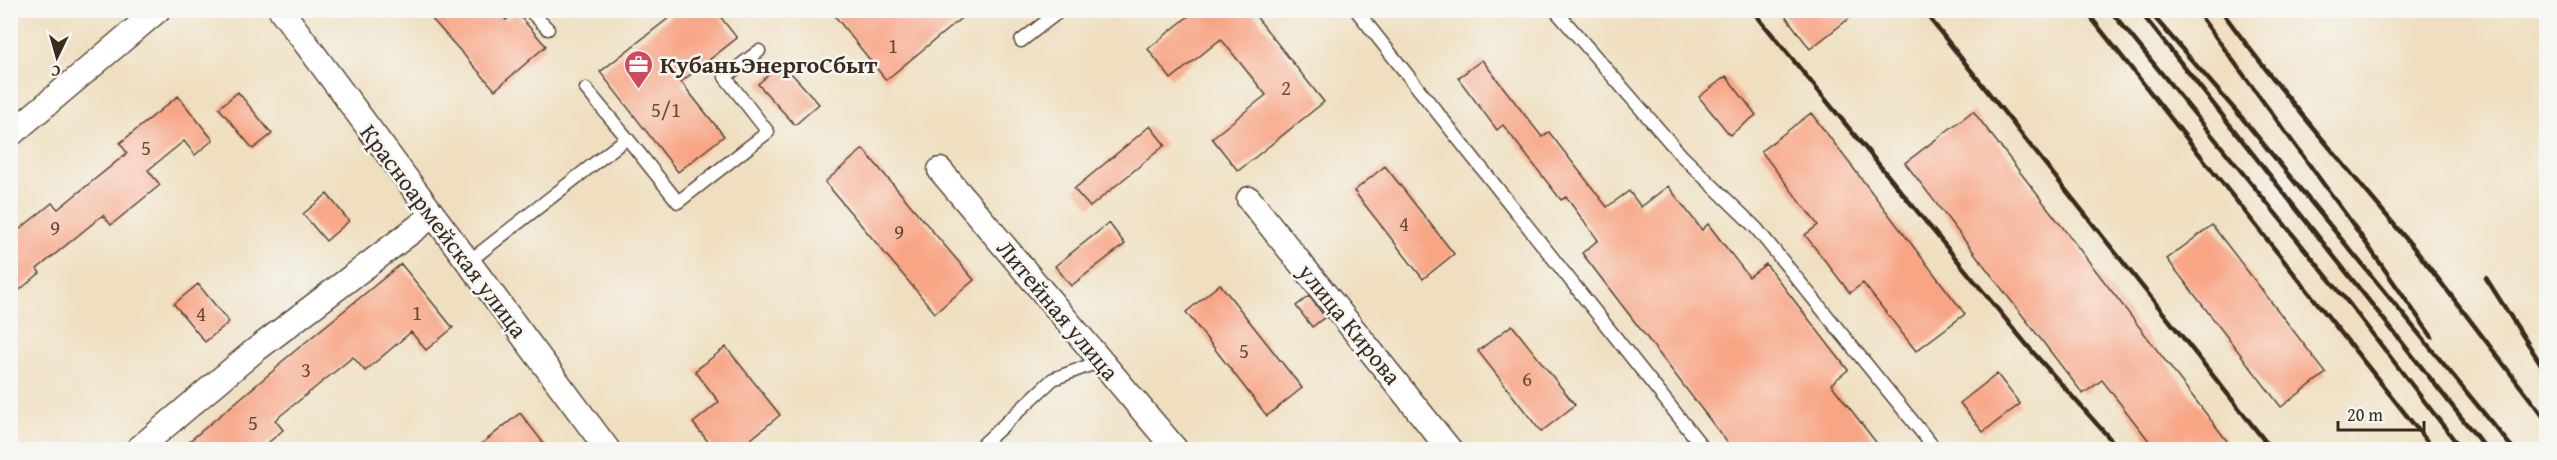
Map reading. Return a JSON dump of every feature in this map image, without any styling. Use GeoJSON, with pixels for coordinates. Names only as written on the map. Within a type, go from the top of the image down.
{"type":"FeatureCollection","features":[{"type":"Feature","properties":{"kind":"street"},"geometry":{"type":"LineString","coordinates":[[10,135],[158,10]]}},
{"type":"Feature","properties":{"kind":"street","name":"Красноармейская улица"},"geometry":{"type":"LineString","coordinates":[[281,10],[608,450]]}},
{"type":"Feature","properties":{"kind":"street","name":"Литейная улица"},"geometry":{"type":"LineString","coordinates":[[940,170],[1176,450]]}},
{"type":"Feature","properties":{"kind":"street","name":"улица Кирова"},"geometry":{"type":"LineString","coordinates":[[1249,199],[1450,450]]}},
{"type":"Feature","properties":{"kind":"street"},"geometry":{"type":"LineString","coordinates":[[137,450],[253,352],[432,216]]}},
{"type":"Feature","properties":{"kind":"lane"},"geometry":{"type":"LineString","coordinates":[[529,10],[548,29]]}},
{"type":"Feature","properties":{"kind":"lane"},"geometry":{"type":"LineString","coordinates":[[1021,40],[1061,10]]}},
{"type":"Feature","properties":{"kind":"lane"},"geometry":{"type":"LineString","coordinates":[[1356,10],[1705,450]]}},
{"type":"Feature","properties":{"kind":"lane"},"geometry":{"type":"LineString","coordinates":[[1555,10],[1681,155],[1756,228],[1936,450]]}},
{"type":"Feature","properties":{"kind":"lane"},"geometry":{"type":"LineString","coordinates":[[586,89],[678,202],[768,132],[725,77],[759,51]]}},
{"type":"Feature","properties":{"kind":"lane"},"geometry":{"type":"LineString","coordinates":[[467,263],[627,138]]}},
{"type":"Feature","properties":{"kind":"lane"},"geometry":{"type":"LineString","coordinates":[[977,450],[1053,379],[1101,361]]}},
{"type":"Feature","properties":{"kind":"building"},"geometry":{"type":"Polygon","coordinates":[[[424,10],[497,10],[506,20],[516,12],[546,46],[495,90],[424,10]]]}},
{"type":"Feature","properties":{"kind":"building"},"geometry":{"type":"Polygon","coordinates":[[[679,10],[715,10],[737,38],[681,82],[724,136],[678,172],[600,72],[679,10]]]}},
{"type":"Feature","properties":{"kind":"building"},"geometry":{"type":"Polygon","coordinates":[[[830,10],[971,10],[886,80],[830,10]]]}},
{"type":"Feature","properties":{"kind":"building"},"geometry":{"type":"Polygon","coordinates":[[[1196,10],[1251,10],[1324,102],[1238,171],[1212,138],[1266,95],[1221,39],[1171,79],[1148,49],[1196,10]]]}},
{"type":"Feature","properties":{"kind":"building"},"geometry":{"type":"Polygon","coordinates":[[[1781,10],[1860,10],[1810,49],[1781,10]]]}},
{"type":"Feature","properties":{"kind":"building"},"geometry":{"type":"Polygon","coordinates":[[[1482,60],[1542,137],[1549,132],[1607,207],[1629,191],[1641,207],[1668,186],[1702,230],[1708,224],[1749,277],[1766,264],[1848,370],[1831,384],[1882,450],[1733,450],[1582,253],[1598,240],[1566,197],[1561,200],[1503,125],[1497,130],[1458,78],[1482,60]]]}},
{"type":"Feature","properties":{"kind":"building"},"geometry":{"type":"Polygon","coordinates":[[[782,63],[819,104],[795,125],[758,84],[782,63]]]}},
{"type":"Feature","properties":{"kind":"building"},"geometry":{"type":"Polygon","coordinates":[[[1726,76],[1756,115],[1730,135],[1699,97],[1726,76]]]}},
{"type":"Feature","properties":{"kind":"building"},"geometry":{"type":"Polygon","coordinates":[[[238,92],[272,134],[253,149],[219,108],[238,92]]]}},
{"type":"Feature","properties":{"kind":"building"},"geometry":{"type":"Polygon","coordinates":[[[178,96],[213,140],[195,155],[184,141],[148,170],[160,185],[111,225],[103,215],[37,269],[40,273],[10,298],[10,237],[52,203],[58,209],[127,153],[120,143],[178,96]]]}},
{"type":"Feature","properties":{"kind":"building"},"geometry":{"type":"Polygon","coordinates":[[[1973,111],[2234,450],[2156,450],[2102,380],[2083,394],[1905,163],[1973,111]]]}},
{"type":"Feature","properties":{"kind":"building"},"geometry":{"type":"Polygon","coordinates":[[[1811,113],[1965,314],[1916,351],[1863,283],[1850,293],[1805,235],[1818,225],[1761,151],[1811,113]]]}},
{"type":"Feature","properties":{"kind":"building"},"geometry":{"type":"Polygon","coordinates":[[[1150,126],[1165,145],[1090,207],[1074,189],[1150,126]]]}},
{"type":"Feature","properties":{"kind":"building"},"geometry":{"type":"Polygon","coordinates":[[[863,149],[974,280],[935,313],[825,182],[863,149]]]}},
{"type":"Feature","properties":{"kind":"building"},"geometry":{"type":"Polygon","coordinates":[[[1385,166],[1454,254],[1423,279],[1354,191],[1385,166]]]}},
{"type":"Feature","properties":{"kind":"building"},"geometry":{"type":"Polygon","coordinates":[[[327,194],[349,221],[326,241],[303,214],[327,194]]]}},
{"type":"Feature","properties":{"kind":"building"},"geometry":{"type":"Polygon","coordinates":[[[1109,223],[1125,244],[1071,286],[1055,266],[1109,223]]]}},
{"type":"Feature","properties":{"kind":"building"},"geometry":{"type":"Polygon","coordinates":[[[2212,225],[2326,373],[2281,407],[2167,259],[2212,225]]]}},
{"type":"Feature","properties":{"kind":"building"},"geometry":{"type":"Polygon","coordinates":[[[401,264],[453,328],[426,350],[411,332],[365,371],[353,357],[275,420],[283,430],[260,450],[179,450],[279,364],[401,264]]]}},
{"type":"Feature","properties":{"kind":"building"},"geometry":{"type":"Polygon","coordinates":[[[198,284],[229,322],[205,342],[174,304],[198,284]]]}},
{"type":"Feature","properties":{"kind":"building"},"geometry":{"type":"Polygon","coordinates":[[[1220,284],[1302,388],[1267,416],[1186,312],[1220,284]]]}},
{"type":"Feature","properties":{"kind":"building"},"geometry":{"type":"Polygon","coordinates":[[[1309,296],[1325,317],[1312,327],[1296,306],[1309,296]]]}},
{"type":"Feature","properties":{"kind":"building"},"geometry":{"type":"Polygon","coordinates":[[[1512,325],[1575,405],[1541,432],[1478,351],[1512,325]]]}},
{"type":"Feature","properties":{"kind":"building"},"geometry":{"type":"Polygon","coordinates":[[[726,347],[780,415],[738,450],[715,450],[693,423],[719,402],[695,371],[726,347]]]}},
{"type":"Feature","properties":{"kind":"building"},"geometry":{"type":"Polygon","coordinates":[[[1997,374],[2020,404],[1983,432],[1960,403],[1997,374]]]}},
{"type":"Feature","properties":{"kind":"building"},"geometry":{"type":"Polygon","coordinates":[[[520,413],[549,450],[474,450],[520,413]]]}},
{"type":"Feature","properties":{"kind":"railway"},"geometry":{"type":"LineString","coordinates":[[1752,10],[2031,350],[2120,450]]}},
{"type":"Feature","properties":{"kind":"railway"},"geometry":{"type":"LineString","coordinates":[[1923,10],[2272,450]]}},
{"type":"Feature","properties":{"kind":"railway"},"geometry":{"type":"LineString","coordinates":[[2085,10],[2434,450]]}},
{"type":"Feature","properties":{"kind":"railway"},"geometry":{"type":"LineString","coordinates":[[2110,10],[2351,306],[2462,450]]}},
{"type":"Feature","properties":{"kind":"railway"},"geometry":{"type":"LineString","coordinates":[[2139,10],[2487,450]]}},
{"type":"Feature","properties":{"kind":"railway"},"geometry":{"type":"LineString","coordinates":[[2148,10],[2243,119],[2514,450]]}},
{"type":"Feature","properties":{"kind":"railway"},"geometry":{"type":"LineString","coordinates":[[2196,10],[2347,216],[2432,337]]}},
{"type":"Feature","properties":{"kind":"railway"},"geometry":{"type":"LineString","coordinates":[[2221,10],[2291,101],[2430,268],[2546,420]]}},
{"type":"Feature","properties":{"kind":"railway"},"geometry":{"type":"LineString","coordinates":[[2486,278],[2546,372]]}},
{"type":"Feature","properties":{"kind":"place","name":"КубаньЭнергоСбыт"},"geometry":{"type":"Point","coordinates":[639,90]}}]}
